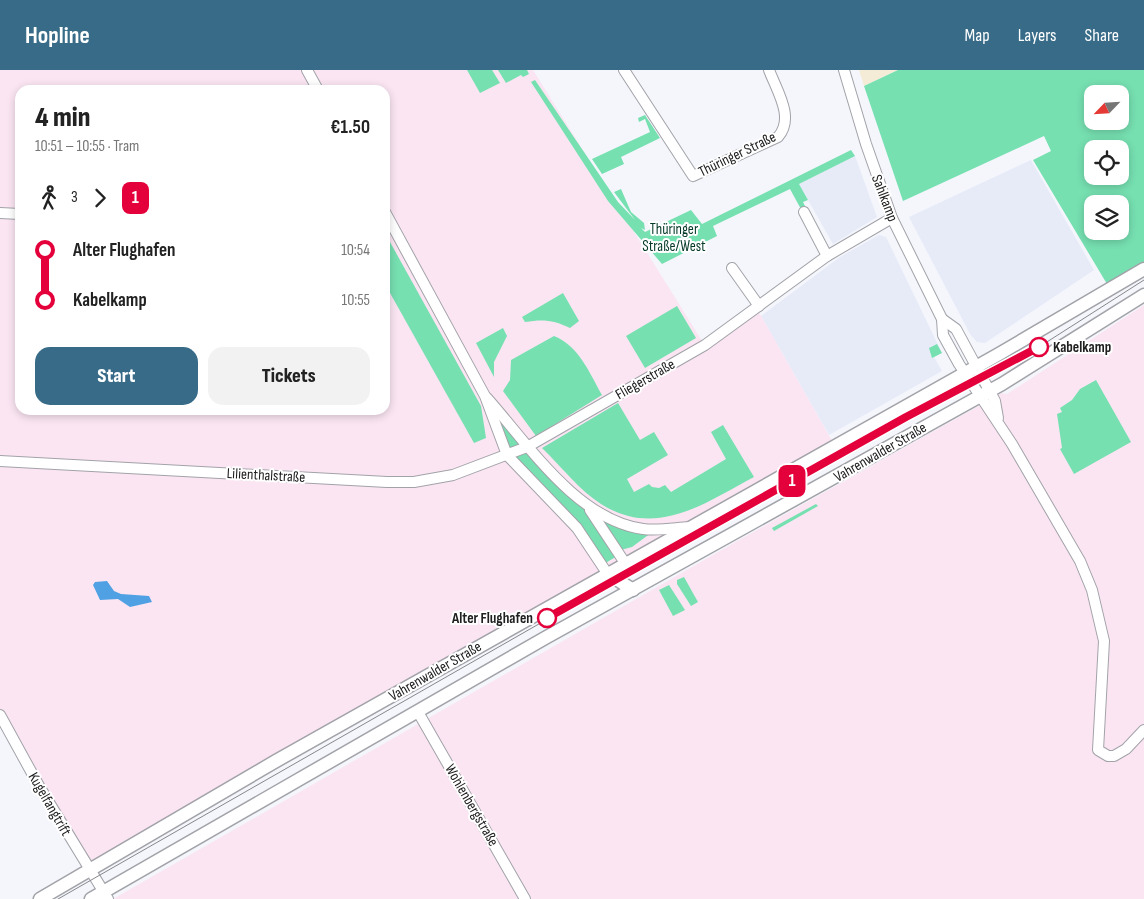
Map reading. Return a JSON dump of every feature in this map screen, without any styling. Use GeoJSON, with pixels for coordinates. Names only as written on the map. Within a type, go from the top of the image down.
{"type":"FeatureCollection","features":[{"type":"Feature","properties":{"kind":"main road","name":"Vahrenwalder Straße"},"geometry":{"type":"LineString","coordinates":[[40,899],[607,573],[977,366],[1144,268]]}},
{"type":"Feature","properties":{"kind":"main road","name":"Vahrenwalder Straße"},"geometry":{"type":"LineString","coordinates":[[91,899],[106,895],[545,638],[985,393],[1144,295]]}},
{"type":"Feature","properties":{"kind":"main road"},"geometry":{"type":"LineString","coordinates":[[625,564],[632,590]]}},
{"type":"Feature","properties":{"kind":"main road"},"geometry":{"type":"LineString","coordinates":[[607,573],[632,590]]}},
{"type":"Feature","properties":{"kind":"street"},"geometry":{"type":"LineString","coordinates":[[307,70],[315,85]]}},
{"type":"Feature","properties":{"kind":"street","name":"Thüringer Straße"},"geometry":{"type":"LineString","coordinates":[[624,70],[693,176],[778,137],[784,130],[785,111],[769,70]]}},
{"type":"Feature","properties":{"kind":"street","name":"Sahlkamp"},"geometry":{"type":"LineString","coordinates":[[844,70],[868,151],[892,218],[942,319],[943,335],[964,373],[985,393]]}},
{"type":"Feature","properties":{"kind":"street"},"geometry":{"type":"LineString","coordinates":[[804,212],[827,256]]}},
{"type":"Feature","properties":{"kind":"street"},"geometry":{"type":"LineString","coordinates":[[0,213],[15,214]]}},
{"type":"Feature","properties":{"kind":"street","name":"Fliegerstraße"},"geometry":{"type":"LineString","coordinates":[[527,447],[705,345],[827,256],[892,218]]}},
{"type":"Feature","properties":{"kind":"street"},"geometry":{"type":"LineString","coordinates":[[390,221],[485,396],[507,455],[577,528],[607,573]]}},
{"type":"Feature","properties":{"kind":"street"},"geometry":{"type":"LineString","coordinates":[[732,268],[759,306]]}},
{"type":"Feature","properties":{"kind":"street","name":"Sahlkamp"},"geometry":{"type":"LineString","coordinates":[[942,319],[956,328],[977,366],[985,393]]}},
{"type":"Feature","properties":{"kind":"street"},"geometry":{"type":"LineString","coordinates":[[985,393],[994,400],[998,420],[1080,561],[1092,590],[1104,641],[1097,740],[1098,750],[1108,756],[1114,756],[1126,749],[1144,730]]}},
{"type":"Feature","properties":{"kind":"street"},"geometry":{"type":"LineString","coordinates":[[485,396],[527,447],[588,507],[625,564]]}},
{"type":"Feature","properties":{"kind":"street","name":"Lilienthalstraße"},"geometry":{"type":"LineString","coordinates":[[0,461],[414,482],[453,476],[527,447]]}},
{"type":"Feature","properties":{"kind":"street"},"geometry":{"type":"LineString","coordinates":[[588,507],[616,522],[643,529],[689,527]]}},
{"type":"Feature","properties":{"kind":"street","name":"Wohlenbergstraße"},"geometry":{"type":"LineString","coordinates":[[418,712],[525,899]]}},
{"type":"Feature","properties":{"kind":"street","name":"Kugelfangtrift"},"geometry":{"type":"LineString","coordinates":[[0,715],[89,870],[106,895]]}},
{"type":"Feature","properties":{"kind":"shaded area"},"geometry":{"type":"Polygon","coordinates":[[[0,70],[533,70],[704,344],[756,307],[835,446],[89,870],[0,715],[0,70]]]}},
{"type":"Feature","properties":{"kind":"shaded area"},"geometry":{"type":"Polygon","coordinates":[[[859,70],[898,70],[864,86],[859,70]]]}},
{"type":"Feature","properties":{"kind":"shaded area"},"geometry":{"type":"Polygon","coordinates":[[[855,156],[877,217],[833,244],[799,184],[855,156]]]}},
{"type":"Feature","properties":{"kind":"shaded area"},"geometry":{"type":"Polygon","coordinates":[[[1031,160],[1094,270],[985,343],[977,342],[970,334],[909,217],[1031,160]]]}},
{"type":"Feature","properties":{"kind":"shaded area"},"geometry":{"type":"Polygon","coordinates":[[[879,235],[886,237],[942,353],[934,357],[942,371],[829,435],[761,316],[840,257],[879,235]]]}},
{"type":"Feature","properties":{"kind":"shaded area"},"geometry":{"type":"Polygon","coordinates":[[[1144,305],[1144,899],[113,899],[739,540],[1002,393],[1007,394],[1144,305]]]}},
{"type":"Feature","properties":{"kind":"green space"},"geometry":{"type":"Polygon","coordinates":[[[467,70],[492,70],[500,83],[480,93],[467,70]]]}},
{"type":"Feature","properties":{"kind":"green space"},"geometry":{"type":"Polygon","coordinates":[[[498,70],[527,70],[529,74],[523,77],[521,75],[506,83],[498,70]]]}},
{"type":"Feature","properties":{"kind":"green space"},"geometry":{"type":"Polygon","coordinates":[[[898,70],[1144,70],[1144,269],[1110,289],[1033,160],[1051,151],[1044,136],[903,201],[864,86],[898,70]]]}},
{"type":"Feature","properties":{"kind":"green space","name":"Thüringer Straße/West"},"geometry":{"type":"Polygon","coordinates":[[[535,80],[618,202],[635,220],[614,192],[621,189],[631,212],[644,223],[645,230],[641,228],[645,232],[691,210],[702,224],[851,150],[855,156],[799,184],[808,200],[803,202],[806,208],[802,211],[790,189],[713,226],[717,236],[662,264],[608,201],[531,82],[535,80]]]}},
{"type":"Feature","properties":{"kind":"green space"},"geometry":{"type":"Polygon","coordinates":[[[645,115],[660,138],[621,157],[624,164],[602,174],[592,159],[650,132],[645,119],[639,122],[638,118],[645,115]]]}},
{"type":"Feature","properties":{"kind":"green space"},"geometry":{"type":"Polygon","coordinates":[[[390,242],[481,406],[486,438],[474,443],[390,293],[390,242]]]}},
{"type":"Feature","properties":{"kind":"green space"},"geometry":{"type":"Polygon","coordinates":[[[563,293],[579,321],[570,328],[548,321],[525,322],[522,317],[563,293]]]}},
{"type":"Feature","properties":{"kind":"green space"},"geometry":{"type":"Polygon","coordinates":[[[677,306],[696,338],[645,368],[626,336],[677,306]]]}},
{"type":"Feature","properties":{"kind":"green space"},"geometry":{"type":"Polygon","coordinates":[[[503,328],[507,336],[494,362],[494,377],[476,343],[503,328]]]}},
{"type":"Feature","properties":{"kind":"green space"},"geometry":{"type":"Polygon","coordinates":[[[554,336],[563,340],[577,353],[602,395],[536,436],[503,391],[510,380],[511,360],[554,336]]]}},
{"type":"Feature","properties":{"kind":"green space"},"geometry":{"type":"Polygon","coordinates":[[[937,344],[942,353],[932,358],[929,348],[937,344]]]}},
{"type":"Feature","properties":{"kind":"green space"},"geometry":{"type":"Polygon","coordinates":[[[1096,380],[1131,442],[1074,474],[1060,449],[1062,448],[1057,414],[1062,412],[1060,408],[1072,400],[1080,389],[1096,380]]]}},
{"type":"Feature","properties":{"kind":"green space"},"geometry":{"type":"Polygon","coordinates":[[[618,403],[640,440],[654,432],[668,455],[627,479],[634,492],[649,484],[652,487],[659,488],[665,485],[671,492],[726,459],[711,432],[723,425],[754,477],[699,506],[661,518],[641,518],[621,514],[601,504],[578,485],[542,448],[618,403]]]}},
{"type":"Feature","properties":{"kind":"green space"},"geometry":{"type":"Polygon","coordinates":[[[499,411],[588,507],[655,530],[632,547],[617,551],[619,555],[602,565],[520,470],[497,434],[499,411]]]}},
{"type":"Feature","properties":{"kind":"green space"},"geometry":{"type":"Polygon","coordinates":[[[816,504],[818,506],[774,531],[772,528],[816,504]]]}},
{"type":"Feature","properties":{"kind":"green space"},"geometry":{"type":"Polygon","coordinates":[[[684,577],[698,602],[691,606],[677,584],[677,580],[684,577]]]}},
{"type":"Feature","properties":{"kind":"green space"},"geometry":{"type":"Polygon","coordinates":[[[669,585],[685,610],[673,616],[659,590],[669,585]]]}},
{"type":"Feature","properties":{"kind":"water"},"geometry":{"type":"Polygon","coordinates":[[[107,581],[114,591],[121,594],[149,596],[152,602],[130,607],[118,599],[100,600],[93,585],[95,582],[107,581]]]}},
{"type":"Feature","properties":{"kind":"tram line"},"geometry":{"type":"LineString","coordinates":[[58,899],[628,573],[906,417],[1039,347],[1144,280]]}},
{"type":"Feature","properties":{"kind":"tram line","name":"1"},"geometry":{"type":"LineString","coordinates":[[547,618],[906,417],[1039,347]]}},
{"type":"Feature","properties":{"kind":"place","name":"Kabelkamp"},"geometry":{"type":"Point","coordinates":[1039,347]}},
{"type":"Feature","properties":{"kind":"place","name":"Alter Flughafen"},"geometry":{"type":"Point","coordinates":[547,618]}}]}
